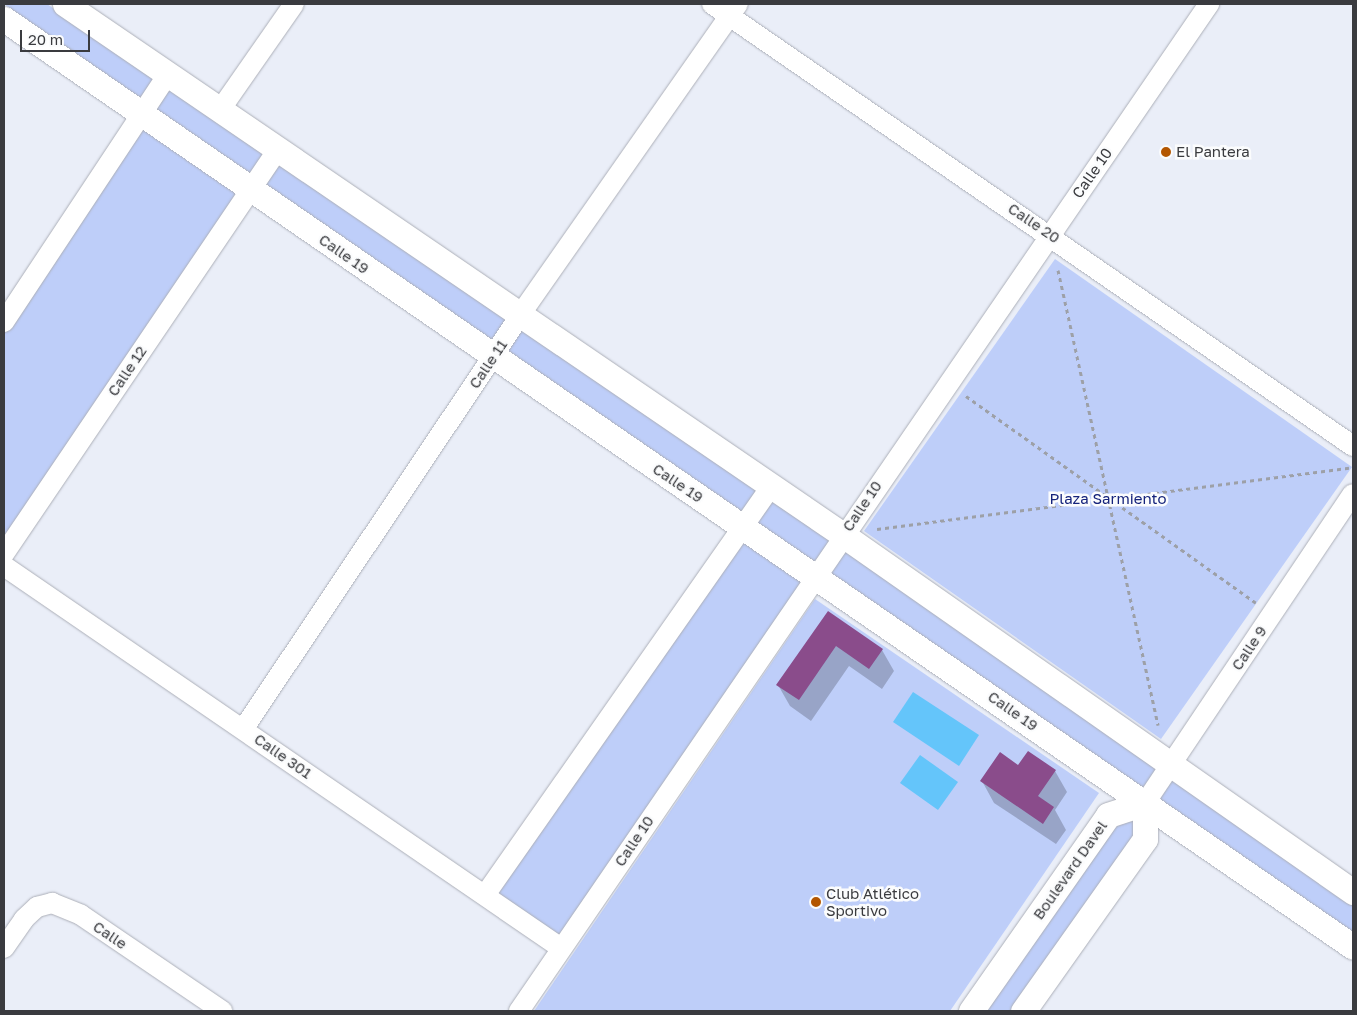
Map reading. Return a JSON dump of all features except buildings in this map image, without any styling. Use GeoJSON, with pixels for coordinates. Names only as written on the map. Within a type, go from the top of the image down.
{"type":"FeatureCollection","features":[{"type":"Feature","properties":{"kind":"street"},"geometry":{"type":"LineString","coordinates":[[65,4],[843,535],[1353,892]]}},
{"type":"Feature","properties":{"kind":"street"},"geometry":{"type":"LineString","coordinates":[[220,110],[294,4]]}},
{"type":"Feature","properties":{"kind":"street","name":"Calle 20"},"geometry":{"type":"LineString","coordinates":[[712,4],[734,10],[1353,446]]}},
{"type":"Feature","properties":{"kind":"street","name":"Calle 10"},"geometry":{"type":"LineString","coordinates":[[519,1011],[815,573],[1208,4]]}},
{"type":"Feature","properties":{"kind":"street","name":"Calle 11"},"geometry":{"type":"LineString","coordinates":[[244,728],[520,315],[734,10]]}},
{"type":"Feature","properties":{"kind":"street","name":"Calle 19"},"geometry":{"type":"LineString","coordinates":[[4,19],[492,357],[815,573],[1353,947]]}},
{"type":"Feature","properties":{"kind":"street"},"geometry":{"type":"LineString","coordinates":[[4,322],[168,74]]}},
{"type":"Feature","properties":{"kind":"street","name":"Calle 12"},"geometry":{"type":"LineString","coordinates":[[4,554],[278,150]]}},
{"type":"Feature","properties":{"kind":"street"},"geometry":{"type":"LineString","coordinates":[[485,895],[771,486]]}},
{"type":"Feature","properties":{"kind":"street","name":"Calle 9"},"geometry":{"type":"LineString","coordinates":[[1145,803],[1353,494]]}},
{"type":"Feature","properties":{"kind":"street","name":"Calle 301"},"geometry":{"type":"LineString","coordinates":[[4,566],[244,728],[561,948]]}},
{"type":"Feature","properties":{"kind":"street"},"geometry":{"type":"LineString","coordinates":[[1023,1011],[1144,839],[1145,803]]}},
{"type":"Feature","properties":{"kind":"street","name":"Boulevard Davel"},"geometry":{"type":"LineString","coordinates":[[971,1011],[1108,815],[1145,803]]}},
{"type":"Feature","properties":{"kind":"street","name":"Calle"},"geometry":{"type":"LineString","coordinates":[[4,948],[24,919],[37,908],[52,903],[81,915],[222,1011]]}},
{"type":"Feature","properties":{"kind":"path"},"geometry":{"type":"LineString","coordinates":[[1055,259],[1159,729]]}},
{"type":"Feature","properties":{"kind":"path"},"geometry":{"type":"LineString","coordinates":[[961,393],[1256,604]]}},
{"type":"Feature","properties":{"kind":"path"},"geometry":{"type":"LineString","coordinates":[[874,530],[1352,467]]}},
{"type":"Feature","properties":{"kind":"green space"},"geometry":{"type":"Polygon","coordinates":[[[4,4],[47,4],[518,318],[1164,764],[1144,794],[254,184],[4,4]]]}},
{"type":"Feature","properties":{"kind":"green space"},"geometry":{"type":"Polygon","coordinates":[[[142,113],[251,189],[4,554],[4,322],[142,113]]]}},
{"type":"Feature","properties":{"kind":"green space","name":"Plaza Sarmiento"},"geometry":{"type":"Polygon","coordinates":[[[1055,259],[1352,467],[1161,739],[864,531],[1055,259]]]}},
{"type":"Feature","properties":{"kind":"green space"},"geometry":{"type":"Polygon","coordinates":[[[743,527],[815,573],[561,948],[485,895],[743,527]]]}},
{"type":"Feature","properties":{"kind":"green space","name":"Club Atlético Sportivo"},"geometry":{"type":"Polygon","coordinates":[[[815,599],[1099,793],[950,1011],[534,1011],[815,599]]]}},
{"type":"Feature","properties":{"kind":"green space"},"geometry":{"type":"Polygon","coordinates":[[[1172,768],[1353,897],[1353,938],[1149,797],[1172,768]]]}},
{"type":"Feature","properties":{"kind":"green space"},"geometry":{"type":"Polygon","coordinates":[[[1145,803],[1145,839],[1023,1011],[971,1011],[1108,815],[1145,803]]]}},
{"type":"Feature","properties":{"kind":"shaded area"},"geometry":{"type":"Polygon","coordinates":[[[913,692],[979,735],[959,766],[893,722],[913,692]]]}},
{"type":"Feature","properties":{"kind":"shaded area"},"geometry":{"type":"Polygon","coordinates":[[[920,755],[958,782],[938,810],[900,783],[920,755]]]}},
{"type":"Feature","properties":{"kind":"place","name":"El Pantera"},"geometry":{"type":"Point","coordinates":[1166,152]}},
{"type":"Feature","properties":{"kind":"place","name":"Club Atlético Sportivo"},"geometry":{"type":"Point","coordinates":[816,902]}}]}
